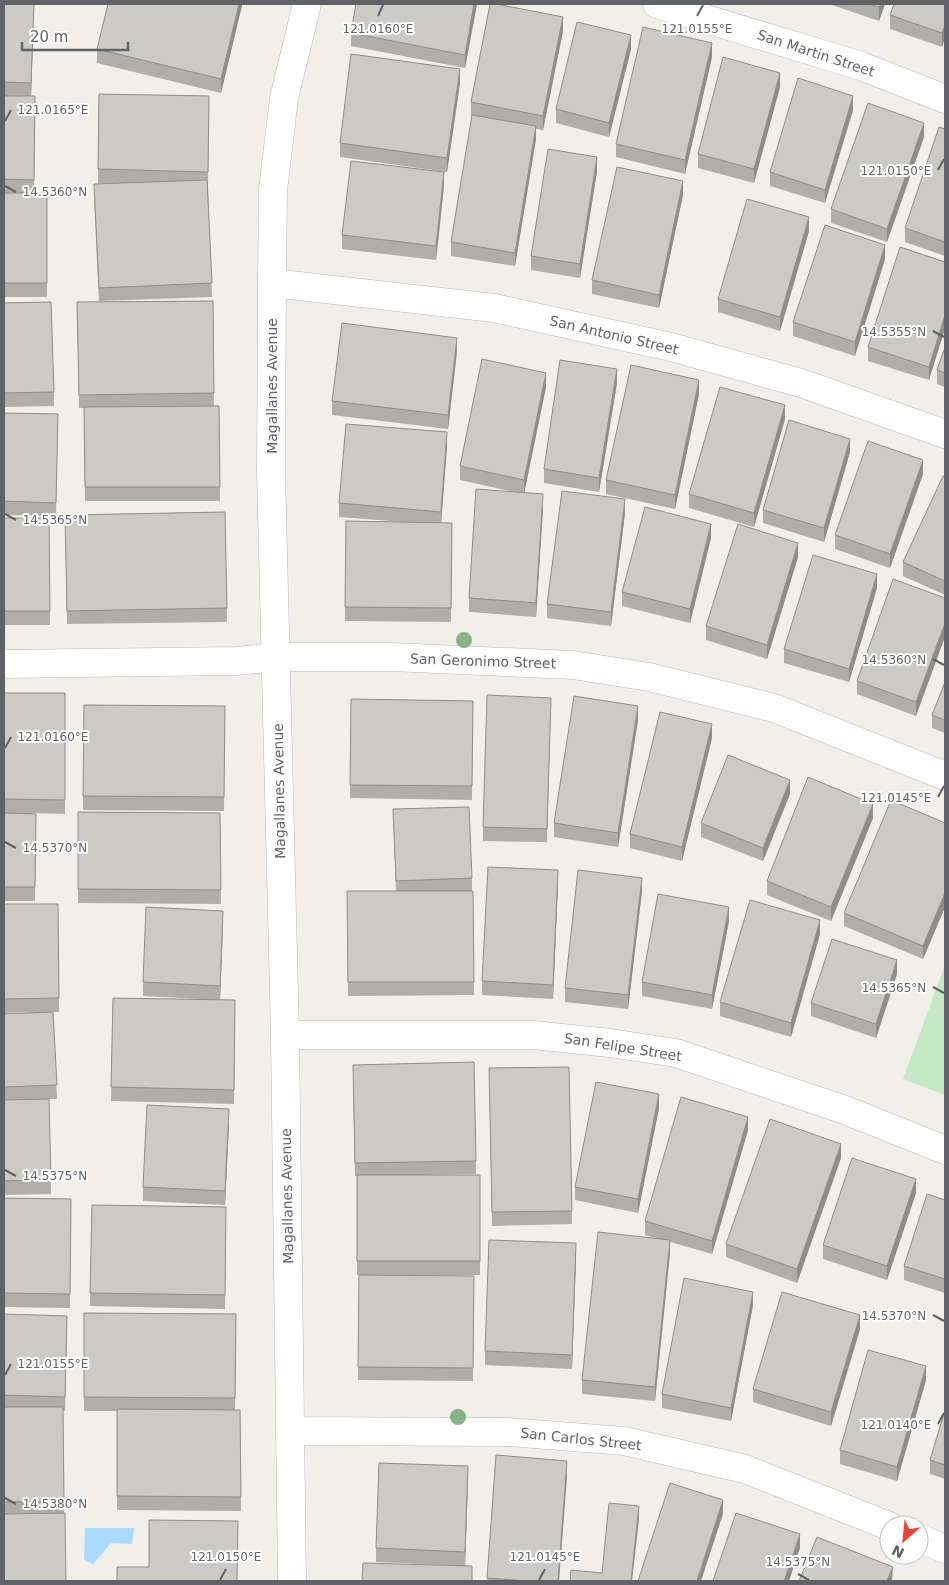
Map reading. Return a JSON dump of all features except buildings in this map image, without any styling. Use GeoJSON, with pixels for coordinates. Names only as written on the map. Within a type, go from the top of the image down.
{"type":"FeatureCollection","features":[{"type":"Feature","properties":{"kind":"street","name":"Magallanes Avenue"},"geometry":{"type":"LineString","coordinates":[[292,1581],[285,1035],[271,472],[272,283],[273,190],[284,98],[307,4]]}},
{"type":"Feature","properties":{"kind":"street","name":"San Martin Street"},"geometry":{"type":"LineString","coordinates":[[657,4],[861,66],[945,99]]}},
{"type":"Feature","properties":{"kind":"street","name":"San Antonio Street"},"geometry":{"type":"LineString","coordinates":[[272,283],[494,308],[662,345],[801,383],[945,434]]}},
{"type":"Feature","properties":{"kind":"street","name":"San Geronimo Street"},"geometry":{"type":"LineString","coordinates":[[4,664],[236,661],[276,657],[392,657],[563,664],[649,677],[774,708],[945,776]]}},
{"type":"Feature","properties":{"kind":"street","name":"San Felipe Street"},"geometry":{"type":"LineString","coordinates":[[285,1035],[534,1035],[610,1043],[676,1053],[845,1110],[945,1150]]}},
{"type":"Feature","properties":{"kind":"street","name":"San Carlos Street"},"geometry":{"type":"LineString","coordinates":[[290,1431],[507,1432],[624,1441],[744,1468],[879,1522]]}},
{"type":"Feature","properties":{"kind":"street"},"geometry":{"type":"LineString","coordinates":[[929,1542],[945,1549]]}},
{"type":"Feature","properties":{"kind":"green space"},"geometry":{"type":"Polygon","coordinates":[[[945,965],[945,1095],[903,1079],[945,965]]]}},
{"type":"Feature","properties":{"kind":"water"},"geometry":{"type":"Polygon","coordinates":[[[85,1528],[134,1528],[132,1544],[111,1543],[93,1564],[84,1559],[85,1528]]]}}]}
